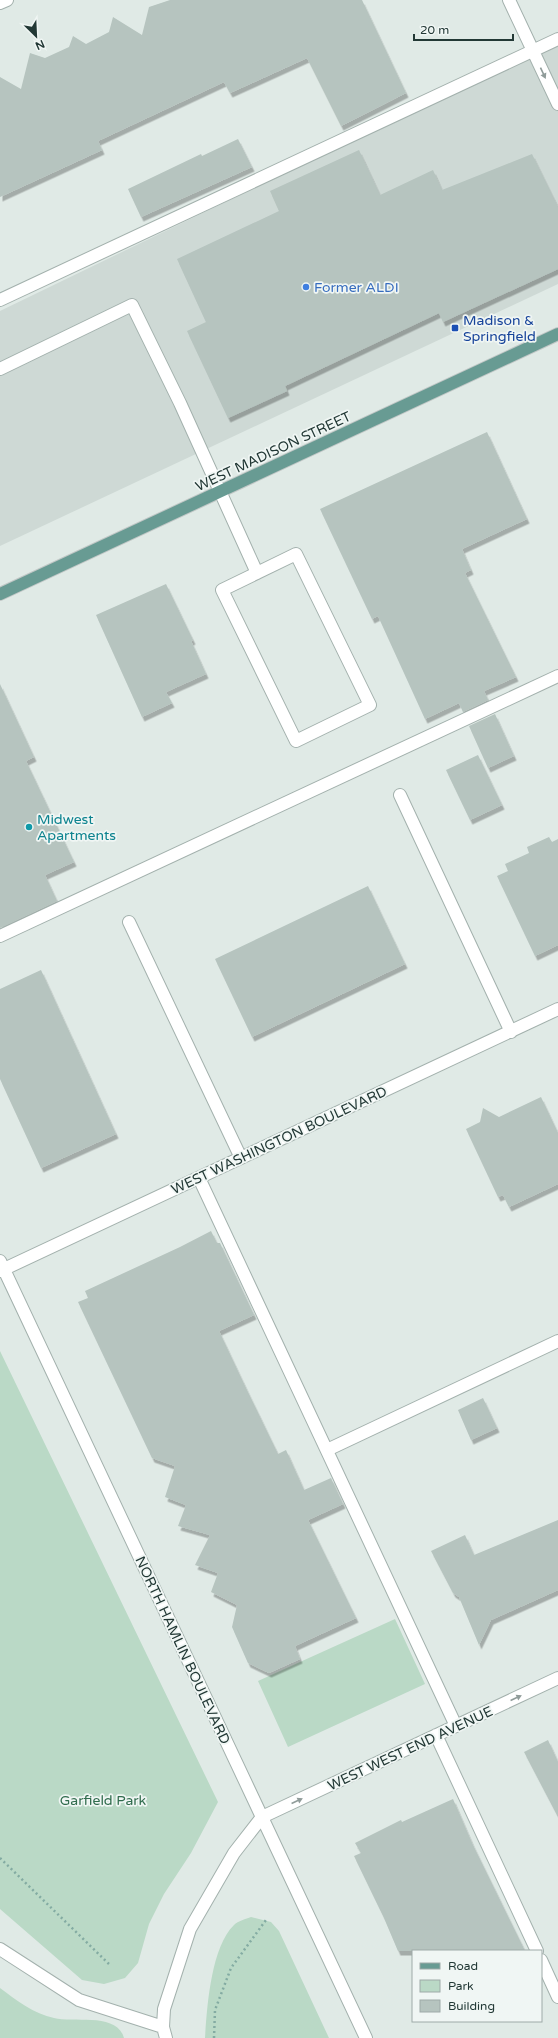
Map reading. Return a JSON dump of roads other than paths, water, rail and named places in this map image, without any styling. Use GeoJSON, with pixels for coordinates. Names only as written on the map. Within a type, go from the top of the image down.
{"type":"FeatureCollection","features":[{"type":"Feature","properties":{"kind":"main road","name":"WEST MADISON STREET"},"geometry":{"type":"LineString","coordinates":[[1,592],[220,492],[558,334]]}},
{"type":"Feature","properties":{"kind":"street"},"geometry":{"type":"LineString","coordinates":[[0,3],[7,0]]}},
{"type":"Feature","properties":{"kind":"street"},"geometry":{"type":"LineString","coordinates":[[509,0],[558,104]]}},
{"type":"Feature","properties":{"kind":"street"},"geometry":{"type":"LineString","coordinates":[[0,300],[558,39]]}},
{"type":"Feature","properties":{"kind":"street"},"geometry":{"type":"LineString","coordinates":[[0,369],[132,305],[257,573]]}},
{"type":"Feature","properties":{"kind":"street"},"geometry":{"type":"LineString","coordinates":[[296,554],[370,705],[296,740],[222,590],[257,573],[296,554]]}},
{"type":"Feature","properties":{"kind":"street"},"geometry":{"type":"LineString","coordinates":[[0,936],[558,676]]}},
{"type":"Feature","properties":{"kind":"street"},"geometry":{"type":"LineString","coordinates":[[400,796],[510,1032]]}},
{"type":"Feature","properties":{"kind":"street"},"geometry":{"type":"LineString","coordinates":[[129,922],[241,1158]]}},
{"type":"Feature","properties":{"kind":"street","name":"WEST WASHINGTON BOULEVARD"},"geometry":{"type":"LineString","coordinates":[[1,1267],[199,1178],[558,1009]]}},
{"type":"Feature","properties":{"kind":"street"},"geometry":{"type":"LineString","coordinates":[[199,1178],[456,1726]]}},
{"type":"Feature","properties":{"kind":"street","name":"NORTH HAMLIN BOULEVARD"},"geometry":{"type":"LineString","coordinates":[[1,1267],[366,2038]]}},
{"type":"Feature","properties":{"kind":"street"},"geometry":{"type":"LineString","coordinates":[[327,1450],[558,1341]]}},
{"type":"Feature","properties":{"kind":"street","name":"WEST WEST END AVENUE"},"geometry":{"type":"LineString","coordinates":[[262,1817],[558,1678]]}},
{"type":"Feature","properties":{"kind":"street"},"geometry":{"type":"LineString","coordinates":[[436,1735],[537,1950]]}},
{"type":"Feature","properties":{"kind":"street"},"geometry":{"type":"LineString","coordinates":[[0,1949],[79,2000],[165,2032],[164,2009],[190,1929],[234,1853],[262,1817]]}},
{"type":"Feature","properties":{"kind":"street"},"geometry":{"type":"LineString","coordinates":[[542,1962],[558,1997]]}},
{"type":"Feature","properties":{"kind":"place","name":"Former ALDI"},"geometry":{"type":"Point","coordinates":[306,287]}},
{"type":"Feature","properties":{"kind":"place","name":"Madison & Springfield"},"geometry":{"type":"Point","coordinates":[455,328]}},
{"type":"Feature","properties":{"kind":"place","name":"Midwest Apartments"},"geometry":{"type":"Point","coordinates":[29,827]}},
{"type":"Feature","properties":{"kind":"park label","name":"Garfield Park"},"geometry":{"type":"Point","coordinates":[103,1800]}}]}
